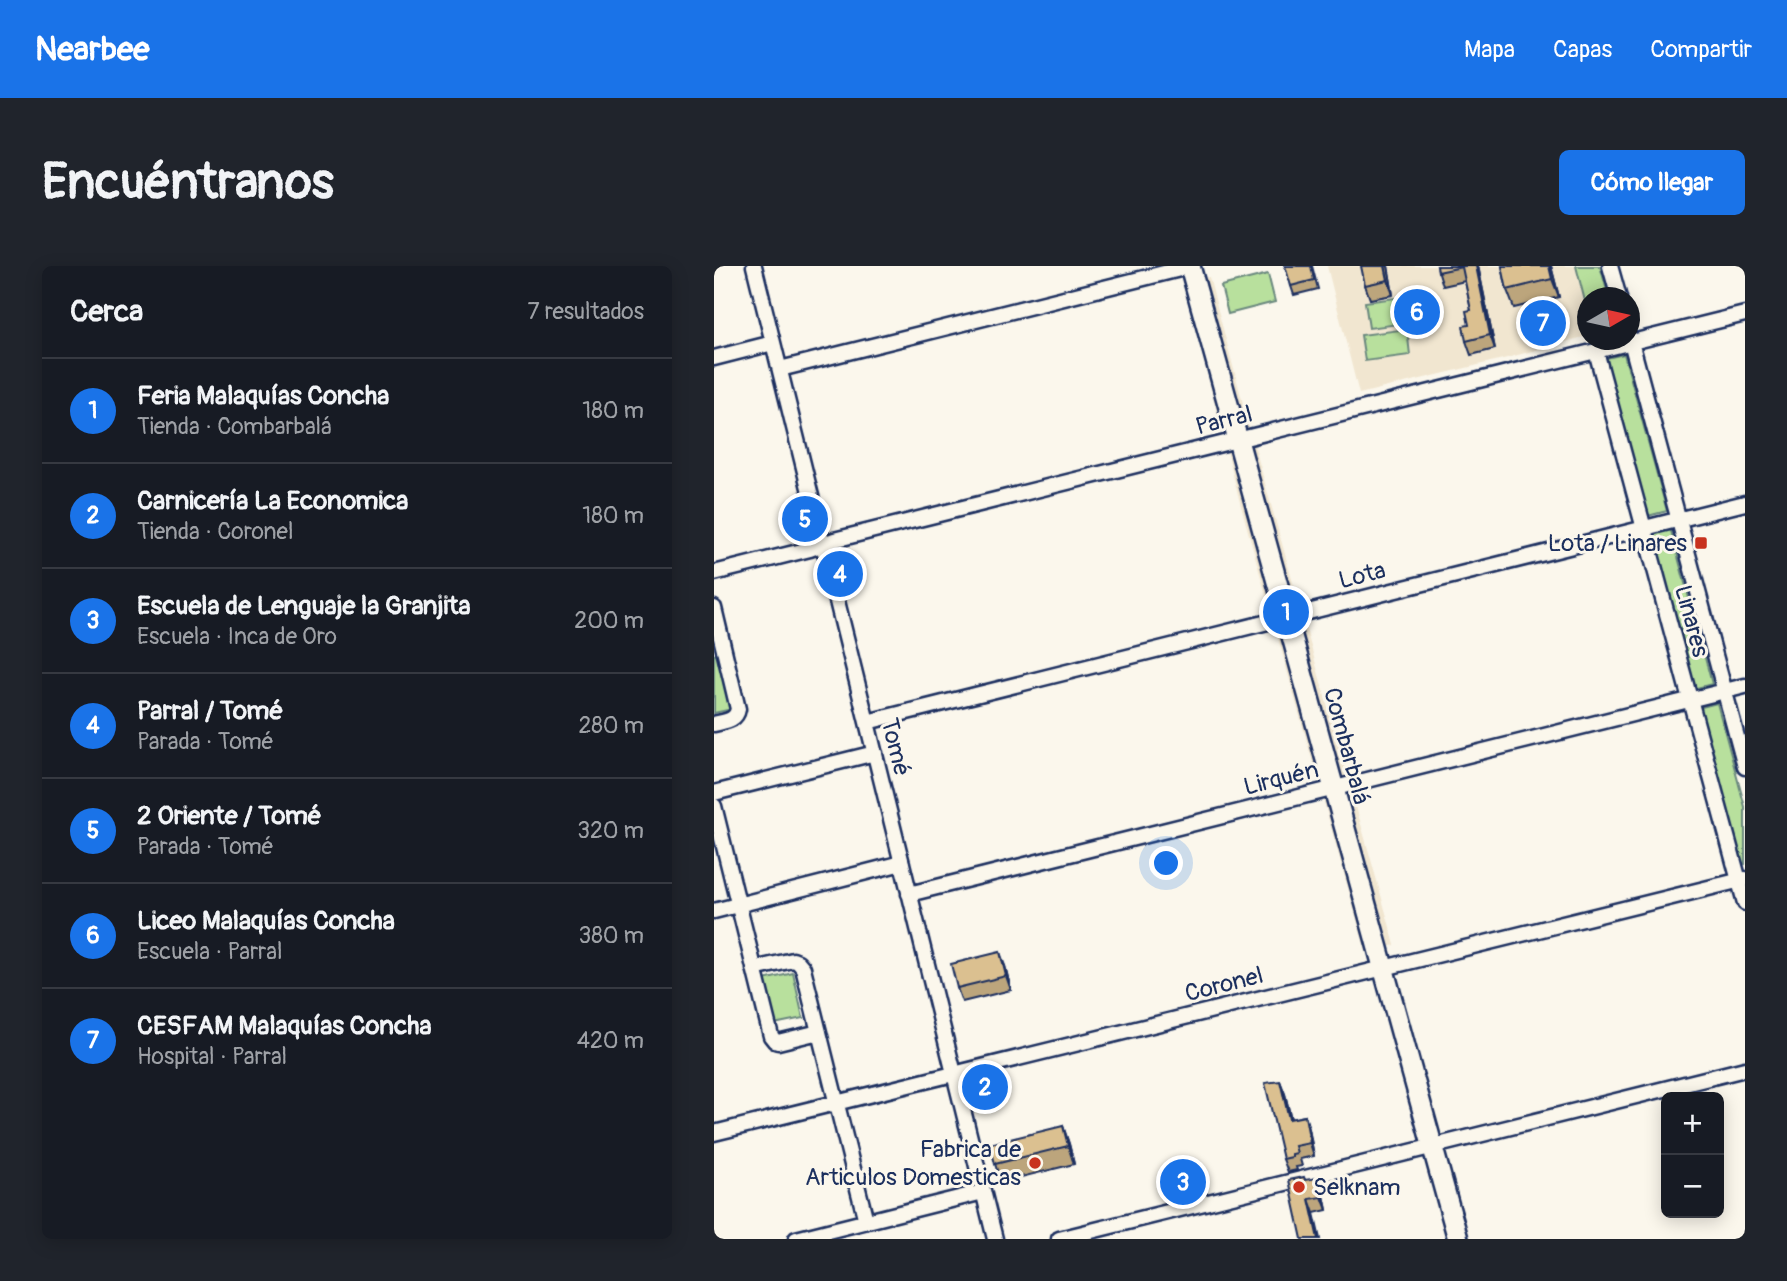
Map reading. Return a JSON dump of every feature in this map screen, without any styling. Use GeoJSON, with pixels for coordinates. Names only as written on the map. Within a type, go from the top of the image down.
{"type":"FeatureCollection","features":[{"type":"Feature","properties":{"kind":"main road","name":"Combarbalá"},"geometry":{"type":"LineString","coordinates":[[1190,266],[1458,1239]]}},
{"type":"Feature","properties":{"kind":"street","name":"Tomé"},"geometry":{"type":"LineString","coordinates":[[754,266],[995,1239]]}},
{"type":"Feature","properties":{"kind":"street"},"geometry":{"type":"LineString","coordinates":[[780,369],[1190,266]]}},
{"type":"Feature","properties":{"kind":"street"},"geometry":{"type":"LineString","coordinates":[[1610,266],[1616,287]]}},
{"type":"Feature","properties":{"kind":"street","name":"Parral"},"geometry":{"type":"LineString","coordinates":[[1640,338],[1745,314]]}},
{"type":"Feature","properties":{"kind":"street"},"geometry":{"type":"LineString","coordinates":[[714,358],[773,343]]}},
{"type":"Feature","properties":{"kind":"street","name":"Parral"},"geometry":{"type":"LineString","coordinates":[[714,573],[840,538],[1599,350]]}},
{"type":"Feature","properties":{"kind":"street","name":"Linares"},"geometry":{"type":"LineString","coordinates":[[1633,350],[1745,767]]}},
{"type":"Feature","properties":{"kind":"street","name":"Linares"},"geometry":{"type":"LineString","coordinates":[[1596,351],[1690,700],[1742,879],[1745,903]]}},
{"type":"Feature","properties":{"kind":"street","name":"Lota"},"geometry":{"type":"LineString","coordinates":[[867,722],[1745,503]]}},
{"type":"Feature","properties":{"kind":"street"},"geometry":{"type":"LineString","coordinates":[[714,608],[718,645],[738,709],[732,720],[714,724]]}},
{"type":"Feature","properties":{"kind":"street","name":"Lirquén"},"geometry":{"type":"LineString","coordinates":[[909,894],[1745,687]]}},
{"type":"Feature","properties":{"kind":"street"},"geometry":{"type":"LineString","coordinates":[[714,793],[874,753]]}},
{"type":"Feature","properties":{"kind":"street"},"geometry":{"type":"LineString","coordinates":[[714,806],[772,1039],[778,1042],[819,1032]]}},
{"type":"Feature","properties":{"kind":"street"},"geometry":{"type":"LineString","coordinates":[[714,911],[902,863]]}},
{"type":"Feature","properties":{"kind":"street","name":"Coronel"},"geometry":{"type":"LineString","coordinates":[[714,1133],[1742,879]]}},
{"type":"Feature","properties":{"kind":"street"},"geometry":{"type":"LineString","coordinates":[[754,969],[793,960],[801,964],[866,1222]]}},
{"type":"Feature","properties":{"kind":"street"},"geometry":{"type":"LineString","coordinates":[[1059,1239],[1745,1069]]}},
{"type":"Feature","properties":{"kind":"street"},"geometry":{"type":"LineString","coordinates":[[796,1239],[983,1192]]}},
{"type":"Feature","properties":{"kind":"shaded area"},"geometry":{"type":"Polygon","coordinates":[[[1327,266],[1576,266],[1581,287],[1577,287],[1577,339],[1359,394],[1327,266]]]}},
{"type":"Feature","properties":{"kind":"shaded area"},"geometry":{"type":"Polygon","coordinates":[[[1209,277],[1395,945],[1366,952],[1241,506],[1184,283],[1209,277]]]}},
{"type":"Feature","properties":{"kind":"green space"},"geometry":{"type":"Polygon","coordinates":[[[1576,266],[1600,266],[1606,287],[1581,287],[1576,266]]]}},
{"type":"Feature","properties":{"kind":"green space"},"geometry":{"type":"Polygon","coordinates":[[[1268,274],[1275,302],[1228,314],[1221,286],[1268,274]]]}},
{"type":"Feature","properties":{"kind":"green space"},"geometry":{"type":"Polygon","coordinates":[[[1410,296],[1414,322],[1369,328],[1365,302],[1410,296]]]}},
{"type":"Feature","properties":{"kind":"green space"},"geometry":{"type":"Polygon","coordinates":[[[1407,329],[1410,355],[1365,361],[1361,335],[1407,329]]]}},
{"type":"Feature","properties":{"kind":"green space"},"geometry":{"type":"Polygon","coordinates":[[[1624,354],[1667,511],[1644,517],[1602,359],[1624,354]]]}},
{"type":"Feature","properties":{"kind":"green space"},"geometry":{"type":"Polygon","coordinates":[[[1670,527],[1712,684],[1689,690],[1647,533],[1670,527]]]}},
{"type":"Feature","properties":{"kind":"green space"},"geometry":{"type":"Polygon","coordinates":[[[719,653],[732,709],[714,713],[714,655],[719,653]]]}},
{"type":"Feature","properties":{"kind":"green space"},"geometry":{"type":"Polygon","coordinates":[[[1717,703],[1745,807],[1745,864],[1737,866],[1694,709],[1717,703]]]}},
{"type":"Feature","properties":{"kind":"green space"},"geometry":{"type":"Polygon","coordinates":[[[793,973],[803,1018],[774,1024],[764,980],[793,973]]]}},
{"type":"Feature","properties":{"kind":"building"},"geometry":{"type":"Polygon","coordinates":[[[1285,266],[1311,266],[1314,280],[1291,286],[1285,266]]]}},
{"type":"Feature","properties":{"kind":"building"},"geometry":{"type":"Polygon","coordinates":[[[1361,266],[1385,266],[1388,280],[1365,285],[1361,266]]]}},
{"type":"Feature","properties":{"kind":"building"},"geometry":{"type":"Polygon","coordinates":[[[1437,266],[1476,266],[1490,335],[1466,341],[1463,326],[1469,325],[1466,311],[1471,310],[1462,267],[1438,272],[1437,266]]]}},
{"type":"Feature","properties":{"kind":"building"},"geometry":{"type":"Polygon","coordinates":[[[1502,266],[1549,266],[1552,279],[1507,290],[1502,266]]]}},
{"type":"Feature","properties":{"kind":"building"},"geometry":{"type":"Polygon","coordinates":[[[1000,952],[1006,976],[957,988],[951,964],[1000,952]]]}},
{"type":"Feature","properties":{"kind":"building"},"geometry":{"type":"Polygon","coordinates":[[[989,1071],[992,1084],[974,1089],[974,1075],[989,1071]]]}},
{"type":"Feature","properties":{"kind":"building"},"geometry":{"type":"Polygon","coordinates":[[[1280,1081],[1289,1119],[1305,1116],[1310,1143],[1295,1146],[1297,1153],[1283,1159],[1265,1083],[1280,1081]]]}},
{"type":"Feature","properties":{"kind":"building"},"geometry":{"type":"Polygon","coordinates":[[[1063,1126],[1068,1146],[995,1164],[990,1144],[1063,1126]]]}},
{"type":"Feature","properties":{"kind":"building"},"geometry":{"type":"Polygon","coordinates":[[[1304,1177],[1305,1180],[1318,1178],[1322,1197],[1309,1199],[1318,1239],[1302,1239],[1289,1180],[1304,1177]]]}},
{"type":"Feature","properties":{"kind":"place","name":"Liceo Malaquías Concha"},"geometry":{"type":"Point","coordinates":[1417,312]}},
{"type":"Feature","properties":{"kind":"place","name":"CESFAM Malaquías Concha"},"geometry":{"type":"Point","coordinates":[1543,323]}},
{"type":"Feature","properties":{"kind":"place","name":"2 Oriente / Tomé"},"geometry":{"type":"Point","coordinates":[805,519]}},
{"type":"Feature","properties":{"kind":"place","name":"Lota / Linares"},"geometry":{"type":"Point","coordinates":[1701,543]}},
{"type":"Feature","properties":{"kind":"place","name":"Parral / Tomé"},"geometry":{"type":"Point","coordinates":[840,574]}},
{"type":"Feature","properties":{"kind":"place","name":"Feria Malaquías Concha"},"geometry":{"type":"Point","coordinates":[1286,612]}},
{"type":"Feature","properties":{"kind":"place","name":"Carnicería La Economica"},"geometry":{"type":"Point","coordinates":[985,1087]}},
{"type":"Feature","properties":{"kind":"place","name":"Fabrica de Articulos Domesticas"},"geometry":{"type":"Point","coordinates":[1035,1163]}},
{"type":"Feature","properties":{"kind":"place","name":"Escuela de Lenguaje la Granjita"},"geometry":{"type":"Point","coordinates":[1183,1182]}},
{"type":"Feature","properties":{"kind":"place","name":"Selknam"},"geometry":{"type":"Point","coordinates":[1299,1187]}}]}
